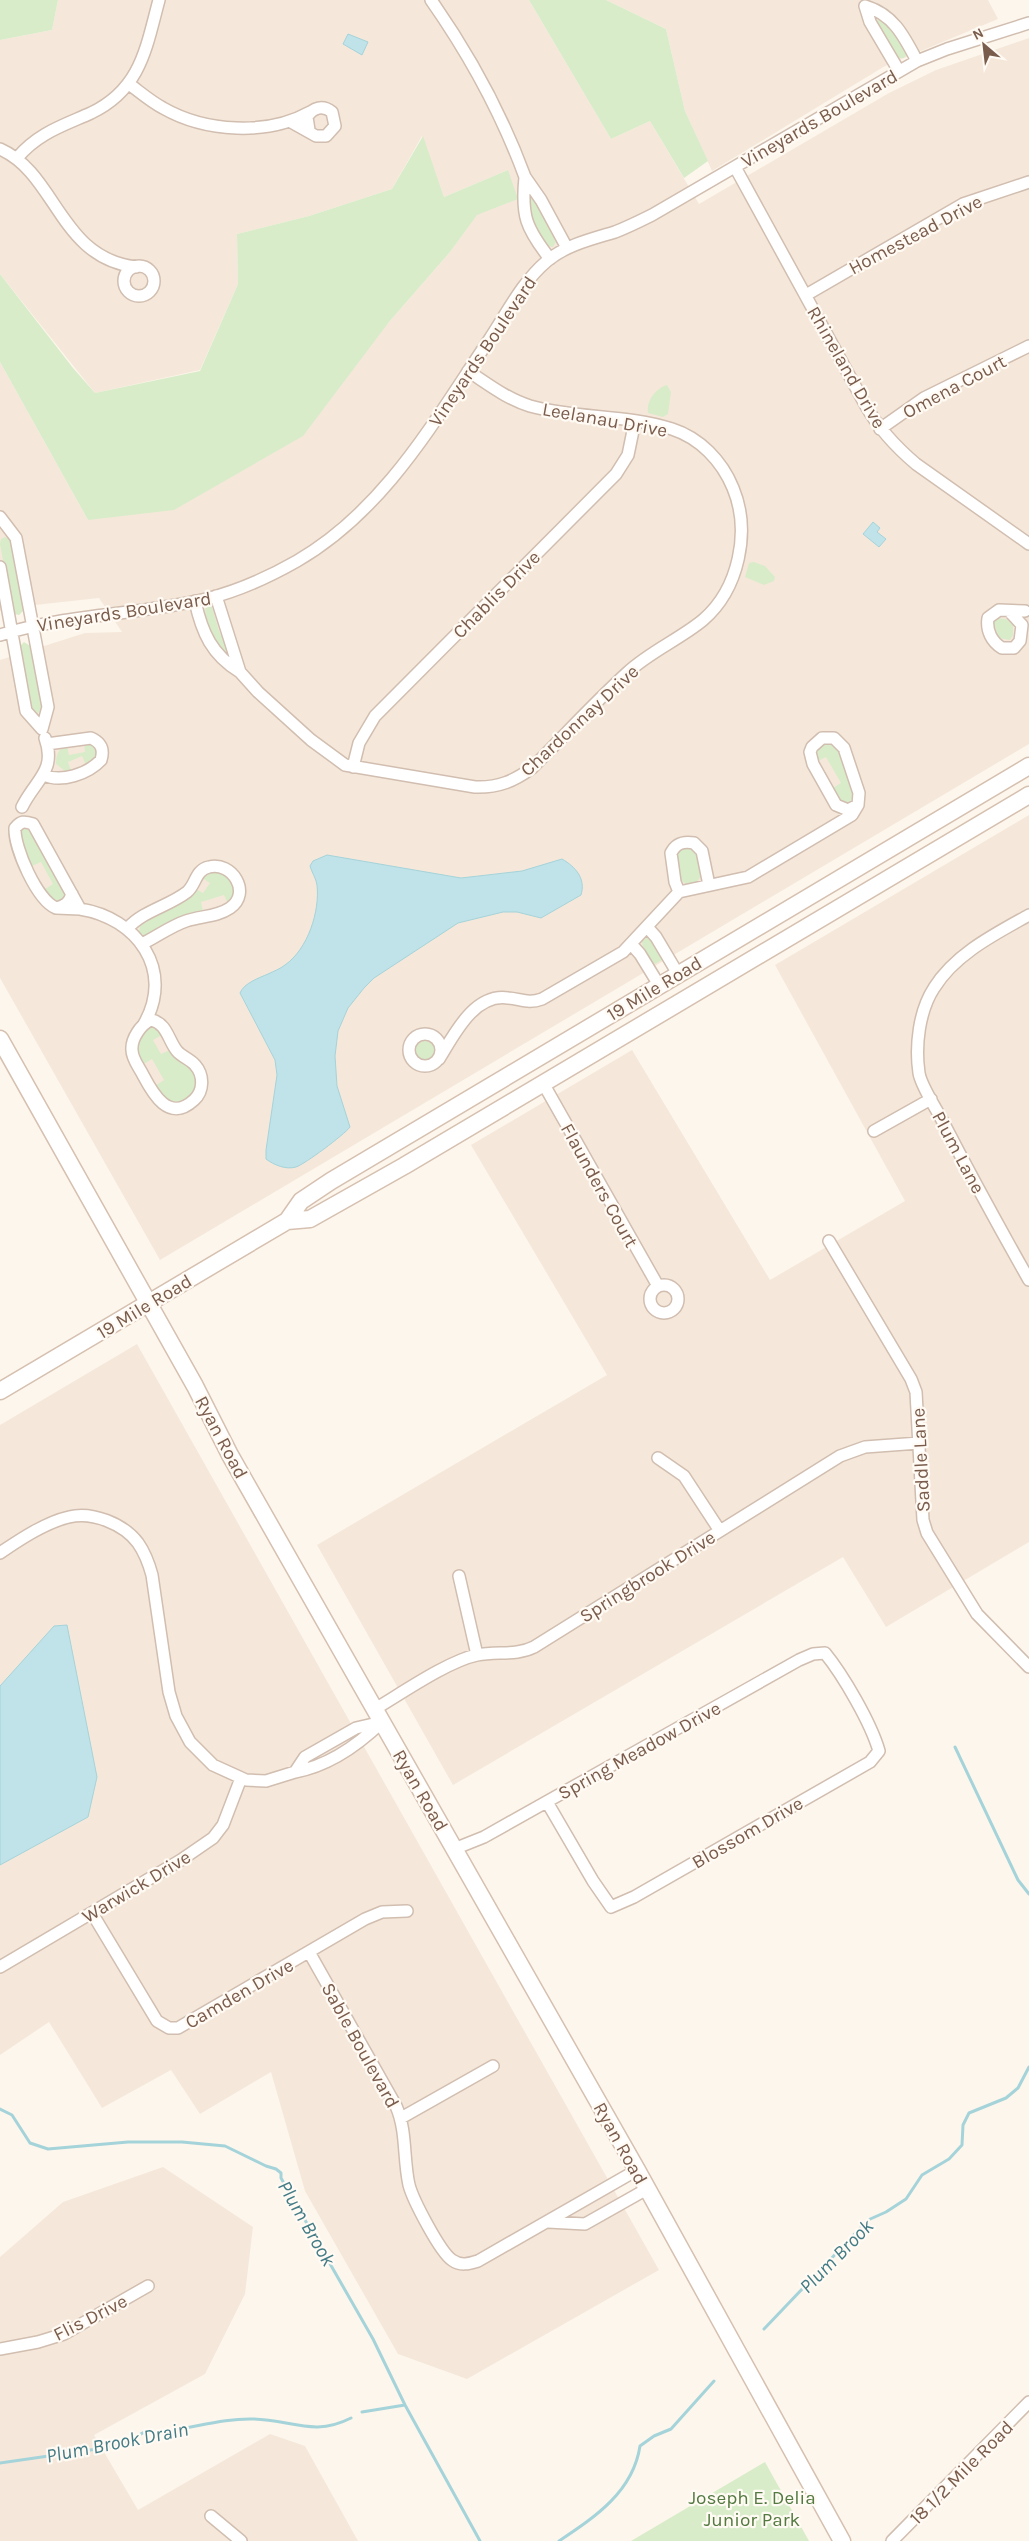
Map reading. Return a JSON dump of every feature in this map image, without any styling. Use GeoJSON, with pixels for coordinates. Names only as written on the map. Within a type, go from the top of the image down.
{"type":"FeatureCollection","features":[{"type":"Feature","properties":{"kind":"main road"},"geometry":{"type":"LineString","coordinates":[[1024,769],[1014,785],[1017,792],[1026,796]]}},
{"type":"Feature","properties":{"kind":"main road","name":"19 Mile Road"},"geometry":{"type":"LineString","coordinates":[[0,1391],[287,1221],[301,1201],[331,1181],[1024,769]]}},
{"type":"Feature","properties":{"kind":"main road","name":"19 Mile Road"},"geometry":{"type":"LineString","coordinates":[[287,1221],[310,1219],[337,1204],[688,998],[1026,796]]}},
{"type":"Feature","properties":{"kind":"main road"},"geometry":{"type":"LineString","coordinates":[[681,972],[690,976],[694,984],[688,998]]}},
{"type":"Feature","properties":{"kind":"main road","name":"Ryan Road"},"geometry":{"type":"LineString","coordinates":[[0,1039],[230,1454],[637,2170],[842,2541]]}},
{"type":"Feature","properties":{"kind":"main road"},"geometry":{"type":"LineString","coordinates":[[500,1080],[493,1094],[496,1102],[502,1107]]}},
{"type":"Feature","properties":{"kind":"main road"},"geometry":{"type":"LineString","coordinates":[[331,1181],[328,1194],[337,1204]]}},
{"type":"Feature","properties":{"kind":"street"},"geometry":{"type":"LineString","coordinates":[[17,158],[41,135],[101,107],[128,84],[148,46],[159,0]]}},
{"type":"Feature","properties":{"kind":"street"},"geometry":{"type":"LineString","coordinates":[[430,0],[462,45],[476,69],[525,177],[541,200],[567,248]]}},
{"type":"Feature","properties":{"kind":"street"},"geometry":{"type":"LineString","coordinates":[[862,3],[879,10],[890,19],[900,30],[918,61]]}},
{"type":"Feature","properties":{"kind":"street"},"geometry":{"type":"LineString","coordinates":[[862,3],[870,22],[899,71]]}},
{"type":"Feature","properties":{"kind":"street","name":"Vineyards Boulevard"},"geometry":{"type":"LineString","coordinates":[[0,634],[32,626],[195,601],[216,596],[249,585],[298,561],[322,545],[367,508],[397,474],[520,291],[550,259],[567,248],[630,226],[918,61],[947,49],[1029,24]]}},
{"type":"Feature","properties":{"kind":"street"},"geometry":{"type":"LineString","coordinates":[[128,84],[162,108],[201,123],[238,127],[291,122],[319,108],[328,109],[336,121],[334,130],[326,136],[316,136],[309,130],[291,122]]}},
{"type":"Feature","properties":{"kind":"street"},"geometry":{"type":"LineString","coordinates":[[309,130],[306,121],[310,112]]}},
{"type":"Feature","properties":{"kind":"street"},"geometry":{"type":"LineString","coordinates":[[0,149],[17,158],[34,176],[74,233],[116,263],[150,271],[154,280],[152,289],[144,295],[134,296],[127,290],[116,263]]}},
{"type":"Feature","properties":{"kind":"street","name":"Rhineland Drive"},"geometry":{"type":"LineString","coordinates":[[735,167],[880,429],[900,451],[916,464],[1029,544]]}},
{"type":"Feature","properties":{"kind":"street"},"geometry":{"type":"LineString","coordinates":[[525,177],[523,204],[526,222],[550,259]]}},
{"type":"Feature","properties":{"kind":"street","name":"Homestead Drive"},"geometry":{"type":"LineString","coordinates":[[806,295],[963,204],[1029,182]]}},
{"type":"Feature","properties":{"kind":"street"},"geometry":{"type":"LineString","coordinates":[[124,281],[128,272],[136,267]]}},
{"type":"Feature","properties":{"kind":"street","name":"Omena Court"},"geometry":{"type":"LineString","coordinates":[[880,429],[924,398],[1029,346]]}},
{"type":"Feature","properties":{"kind":"street","name":"Leelanau Drive"},"geometry":{"type":"LineString","coordinates":[[468,371],[506,396],[528,405],[635,420],[684,434],[703,447],[723,469],[736,494],[742,524],[740,550],[735,569]]}},
{"type":"Feature","properties":{"kind":"street","name":"Chablis Drive"},"geometry":{"type":"LineString","coordinates":[[353,767],[359,743],[375,716],[616,474],[631,445],[635,420]]}},
{"type":"Feature","properties":{"kind":"street"},"geometry":{"type":"LineString","coordinates":[[0,518],[16,538],[48,707],[42,729]]}},
{"type":"Feature","properties":{"kind":"street"},"geometry":{"type":"LineString","coordinates":[[0,566],[26,711],[42,729],[48,744],[48,764],[44,775],[22,807],[16,828],[18,851],[46,902],[56,908],[80,909],[108,917],[128,928],[142,944],[153,972],[152,1006],[132,1046],[134,1059],[158,1100],[168,1106],[182,1107],[198,1095],[201,1077],[195,1065],[177,1051],[152,1006]]}},
{"type":"Feature","properties":{"kind":"street","name":"Chardonnay Drive"},"geometry":{"type":"LineString","coordinates":[[195,601],[202,626],[212,647],[223,661],[240,672],[258,692],[333,758],[353,767],[475,787],[496,786],[515,780],[532,768],[631,670],[703,620],[722,599],[735,569]]}},
{"type":"Feature","properties":{"kind":"street","name":"Chardonnay Drive"},"geometry":{"type":"LineString","coordinates":[[216,596],[240,672]]}},
{"type":"Feature","properties":{"kind":"street"},"geometry":{"type":"LineString","coordinates":[[999,610],[1010,612],[1027,610],[1022,625],[1020,641],[1014,648],[1002,648],[996,644],[989,631],[988,618],[999,610]]}},
{"type":"Feature","properties":{"kind":"street"},"geometry":{"type":"LineString","coordinates":[[1010,612],[1022,625]]}},
{"type":"Feature","properties":{"kind":"street"},"geometry":{"type":"LineString","coordinates":[[44,775],[56,779],[87,770],[101,760],[102,751],[98,741],[92,738],[48,744]]}},
{"type":"Feature","properties":{"kind":"street"},"geometry":{"type":"LineString","coordinates":[[438,1059],[441,1049],[437,1040],[428,1034],[418,1036],[410,1044],[409,1049],[412,1059],[420,1066],[430,1065],[438,1059],[453,1036],[479,1004],[487,999],[508,998],[527,1003],[542,1000],[632,945],[679,892],[748,877],[845,820],[852,815],[858,805],[859,793],[844,748],[834,738],[822,738],[812,747],[810,758],[845,820]]}},
{"type":"Feature","properties":{"kind":"street"},"geometry":{"type":"LineString","coordinates":[[836,805],[848,810],[858,805]]}},
{"type":"Feature","properties":{"kind":"street"},"geometry":{"type":"LineString","coordinates":[[22,807],[80,909]]}},
{"type":"Feature","properties":{"kind":"street"},"geometry":{"type":"LineString","coordinates":[[16,828],[22,822],[33,824]]}},
{"type":"Feature","properties":{"kind":"street"},"geometry":{"type":"LineString","coordinates":[[679,892],[671,853],[677,845],[683,842],[694,843],[702,851],[709,885]]}},
{"type":"Feature","properties":{"kind":"street"},"geometry":{"type":"LineString","coordinates":[[128,928],[186,893],[200,872],[206,867],[222,867],[234,875],[239,887],[238,900],[228,909],[181,922],[142,944]]}},
{"type":"Feature","properties":{"kind":"street"},"geometry":{"type":"LineString","coordinates":[[56,908],[68,903],[72,894]]}},
{"type":"Feature","properties":{"kind":"street","name":"Plum Lane"},"geometry":{"type":"LineString","coordinates":[[1029,915],[985,940],[957,962],[934,987],[923,1016],[918,1038],[919,1074],[966,1166],[1029,1280]]}},
{"type":"Feature","properties":{"kind":"street"},"geometry":{"type":"LineString","coordinates":[[647,927],[681,972]]}},
{"type":"Feature","properties":{"kind":"street"},"geometry":{"type":"LineString","coordinates":[[632,945],[640,954],[659,985]]}},
{"type":"Feature","properties":{"kind":"street"},"geometry":{"type":"LineString","coordinates":[[144,1024],[151,1020],[161,1023]]}},
{"type":"Feature","properties":{"kind":"street"},"geometry":{"type":"LineString","coordinates":[[437,1040],[453,1036]]}},
{"type":"Feature","properties":{"kind":"street","name":"Flaunders Court"},"geometry":{"type":"LineString","coordinates":[[543,1083],[658,1286]]}},
{"type":"Feature","properties":{"kind":"street"},"geometry":{"type":"LineString","coordinates":[[874,1132],[931,1098]]}},
{"type":"Feature","properties":{"kind":"street","name":"Saddle Lane"},"geometry":{"type":"LineString","coordinates":[[829,1240],[911,1379],[916,1392],[923,1520],[927,1533],[977,1614],[1029,1667]]}},
{"type":"Feature","properties":{"kind":"street","name":"Springbrook Drive"},"geometry":{"type":"LineString","coordinates":[[241,1778],[266,1781],[295,1772],[305,1757],[378,1715],[448,1667],[476,1655],[523,1652],[534,1647],[840,1456],[865,1447],[919,1443]]}},
{"type":"Feature","properties":{"kind":"street"},"geometry":{"type":"LineString","coordinates":[[658,1458],[684,1476],[720,1531]]}},
{"type":"Feature","properties":{"kind":"street"},"geometry":{"type":"LineString","coordinates":[[0,1553],[23,1538],[68,1517],[78,1516],[101,1519],[129,1534],[138,1543],[146,1557],[152,1575],[169,1692],[184,1731],[201,1755],[213,1765],[241,1778]]}},
{"type":"Feature","properties":{"kind":"street"},"geometry":{"type":"LineString","coordinates":[[459,1576],[476,1655]]}},
{"type":"Feature","properties":{"kind":"street","name":"Spring Meadow Drive"},"geometry":{"type":"LineString","coordinates":[[454,1850],[484,1837],[799,1660],[813,1654],[824,1653],[834,1664],[874,1737],[879,1751]]}},
{"type":"Feature","properties":{"kind":"street","name":"Blossom Drive"},"geometry":{"type":"LineString","coordinates":[[547,1802],[593,1881],[611,1907],[634,1897],[870,1762],[879,1751]]}},
{"type":"Feature","properties":{"kind":"street","name":"Warwick Drive"},"geometry":{"type":"LineString","coordinates":[[0,1967],[181,1860],[213,1838],[223,1825],[241,1778]]}},
{"type":"Feature","properties":{"kind":"street","name":"Camden Drive"},"geometry":{"type":"LineString","coordinates":[[92,1913],[157,2021],[169,2028],[186,2026],[373,1916],[382,1912],[406,1911]]}},
{"type":"Feature","properties":{"kind":"street","name":"Sable Boulevard"},"geometry":{"type":"LineString","coordinates":[[309,1952],[401,2118],[411,2192],[443,2250],[453,2261],[470,2264],[478,2261],[637,2170]]}},
{"type":"Feature","properties":{"kind":"street"},"geometry":{"type":"LineString","coordinates":[[401,2118],[493,2066]]}},
{"type":"Feature","properties":{"kind":"street"},"geometry":{"type":"LineString","coordinates":[[548,2222],[584,2224],[647,2189]]}},
{"type":"Feature","properties":{"kind":"street","name":"Flis Drive"},"geometry":{"type":"LineString","coordinates":[[0,2349],[38,2342],[64,2334],[148,2286]]}},
{"type":"Feature","properties":{"kind":"street","name":"18 1/2 Mile Road"},"geometry":{"type":"LineString","coordinates":[[892,2541],[1029,2402]]}},
{"type":"Feature","properties":{"kind":"street"},"geometry":{"type":"LineString","coordinates":[[211,2516],[241,2541]]}},
{"type":"Feature","properties":{"kind":"shaded area"},"geometry":{"type":"Polygon","coordinates":[[[58,0],[529,0],[611,139],[650,121],[699,204],[889,93],[936,70],[1029,38],[1029,744],[160,1260],[0,978],[0,660],[85,633],[122,632],[99,598],[0,611],[0,362],[88,520],[389,322],[450,252],[508,170],[444,197],[422,136],[392,189],[309,216],[237,234],[238,284],[200,370],[95,393],[0,274],[0,40],[52,30],[58,0]]]}},
{"type":"Feature","properties":{"kind":"shaded area"},"geometry":{"type":"Polygon","coordinates":[[[606,0],[988,0],[998,19],[885,66],[712,171],[685,111],[666,29],[606,0]]]}},
{"type":"Feature","properties":{"kind":"shaded area"},"geometry":{"type":"Polygon","coordinates":[[[1029,815],[1029,1542],[886,1627],[843,1557],[453,1785],[317,1545],[607,1375],[471,1145],[632,1050],[770,1280],[905,1201],[775,965],[1029,815]]]}},
{"type":"Feature","properties":{"kind":"shaded area"},"geometry":{"type":"Polygon","coordinates":[[[137,1344],[659,2270],[467,2379],[398,2354],[305,2191],[271,2072],[200,2114],[171,2070],[102,2108],[49,2022],[0,2055],[0,1425],[137,1344]]]}},
{"type":"Feature","properties":{"kind":"shaded area"},"geometry":{"type":"Polygon","coordinates":[[[163,2167],[253,2227],[245,2294],[205,2374],[94,2435],[138,2510],[270,2434],[305,2446],[358,2541],[0,2541],[0,2257],[63,2202],[163,2167]]]}},
{"type":"Feature","properties":{"kind":"green space"},"geometry":{"type":"Polygon","coordinates":[[[0,0],[58,0],[52,30],[0,40],[0,0]]]}},
{"type":"Feature","properties":{"kind":"green space"},"geometry":{"type":"Polygon","coordinates":[[[529,0],[606,0],[666,29],[685,111],[708,161],[684,178],[650,121],[611,139],[529,0]]]}},
{"type":"Feature","properties":{"kind":"green space"},"geometry":{"type":"Polygon","coordinates":[[[878,19],[881,19],[895,35],[907,54],[904,58],[899,58],[877,22],[878,19]]]}},
{"type":"Feature","properties":{"kind":"green space"},"geometry":{"type":"Polygon","coordinates":[[[423,136],[444,197],[508,170],[518,199],[477,215],[450,252],[389,322],[303,436],[174,510],[88,520],[0,362],[0,274],[73,368],[95,393],[200,371],[238,284],[237,234],[309,216],[392,189],[423,136]]]}},
{"type":"Feature","properties":{"kind":"green space"},"geometry":{"type":"Polygon","coordinates":[[[530,198],[533,198],[556,242],[553,247],[548,246],[534,223],[530,210],[530,198]]]}},
{"type":"Feature","properties":{"kind":"green space"},"geometry":{"type":"Polygon","coordinates":[[[667,385],[671,392],[668,414],[663,417],[648,413],[650,400],[659,389],[667,385]]]}},
{"type":"Feature","properties":{"kind":"green space"},"geometry":{"type":"Polygon","coordinates":[[[5,537],[12,540],[25,609],[19,615],[14,614],[12,610],[0,544],[1,539],[5,537]]]}},
{"type":"Feature","properties":{"kind":"green space"},"geometry":{"type":"Polygon","coordinates":[[[754,562],[765,566],[775,577],[774,581],[764,585],[745,577],[749,563],[754,562]]]}},
{"type":"Feature","properties":{"kind":"green space"},"geometry":{"type":"Polygon","coordinates":[[[208,606],[212,607],[219,631],[230,653],[228,656],[219,647],[210,629],[205,609],[208,606]]]}},
{"type":"Feature","properties":{"kind":"green space"},"geometry":{"type":"Polygon","coordinates":[[[998,618],[1006,619],[1013,625],[1013,635],[1010,640],[999,638],[993,623],[998,618]]]}},
{"type":"Feature","properties":{"kind":"green space"},"geometry":{"type":"Polygon","coordinates":[[[24,642],[32,647],[43,708],[37,714],[31,710],[19,647],[24,642]]]}},
{"type":"Feature","properties":{"kind":"green space"},"geometry":{"type":"Polygon","coordinates":[[[90,742],[97,753],[93,761],[86,765],[82,756],[68,762],[71,771],[65,771],[56,764],[57,755],[61,749],[67,746],[69,755],[85,752],[84,743],[90,742]]]}},
{"type":"Feature","properties":{"kind":"green space"},"geometry":{"type":"Polygon","coordinates":[[[823,744],[833,744],[839,748],[854,795],[850,803],[841,802],[833,788],[841,783],[826,757],[818,761],[817,751],[823,744]]]}},
{"type":"Feature","properties":{"kind":"green space"},"geometry":{"type":"Polygon","coordinates":[[[25,827],[30,831],[65,893],[61,902],[51,901],[45,889],[53,884],[41,862],[32,866],[24,850],[20,831],[25,827]]]}},
{"type":"Feature","properties":{"kind":"green space"},"geometry":{"type":"Polygon","coordinates":[[[691,847],[699,853],[702,874],[697,882],[686,884],[678,878],[676,852],[680,848],[691,847]]]}},
{"type":"Feature","properties":{"kind":"green space"},"geometry":{"type":"Polygon","coordinates":[[[213,872],[225,875],[232,883],[233,893],[228,904],[224,895],[201,902],[203,911],[181,916],[146,936],[139,933],[140,925],[186,900],[196,889],[203,893],[210,883],[202,878],[213,872]]]}},
{"type":"Feature","properties":{"kind":"green space"},"geometry":{"type":"Polygon","coordinates":[[[648,937],[663,957],[662,960],[655,964],[648,958],[643,948],[642,941],[648,937]]]}},
{"type":"Feature","properties":{"kind":"green space"},"geometry":{"type":"Polygon","coordinates":[[[151,1027],[159,1030],[162,1035],[153,1040],[161,1054],[170,1050],[195,1074],[196,1088],[187,1099],[175,1102],[165,1100],[155,1086],[164,1080],[152,1059],[142,1065],[138,1049],[140,1038],[151,1027]]]}},
{"type":"Feature","properties":{"kind":"green space"},"geometry":{"type":"Polygon","coordinates":[[[421,1041],[429,1041],[435,1047],[435,1055],[429,1061],[421,1061],[415,1055],[415,1047],[421,1041]]]}},
{"type":"Feature","properties":{"kind":"green space","name":"Joseph E. Delia Junior Park"},"geometry":{"type":"Polygon","coordinates":[[[765,2462],[809,2541],[631,2541],[765,2462]]]}},
{"type":"Feature","properties":{"kind":"water"},"geometry":{"type":"Polygon","coordinates":[[[348,34],[368,42],[362,55],[343,44],[348,34]]]}},
{"type":"Feature","properties":{"kind":"water"},"geometry":{"type":"Polygon","coordinates":[[[873,522],[880,528],[877,532],[886,539],[879,547],[863,534],[873,522]]]}},
{"type":"Feature","properties":{"kind":"water"},"geometry":{"type":"Polygon","coordinates":[[[327,855],[461,878],[522,871],[562,859],[579,874],[582,889],[581,895],[541,918],[517,912],[503,912],[458,923],[374,978],[348,1008],[338,1031],[335,1056],[337,1086],[350,1127],[301,1165],[292,1168],[276,1165],[266,1159],[277,1075],[275,1060],[240,993],[252,981],[277,970],[293,958],[306,940],[314,918],[317,895],[316,880],[310,866],[313,861],[327,855]]]}},
{"type":"Feature","properties":{"kind":"water"},"geometry":{"type":"Polygon","coordinates":[[[67,1625],[97,1777],[88,1817],[0,1865],[0,1686],[54,1626],[67,1625]]]}},
{"type":"Feature","properties":{"kind":"waterway"},"geometry":{"type":"LineString","coordinates":[[955,1747],[1018,1880],[1029,1894]]}},
{"type":"Feature","properties":{"kind":"waterway","name":"Plum Brook"},"geometry":{"type":"LineString","coordinates":[[764,2329],[868,2220],[886,2212],[906,2199],[922,2175],[949,2159],[962,2145],[963,2125],[969,2113],[1006,2098],[1018,2088],[1029,2067]]}},
{"type":"Feature","properties":{"kind":"waterway","name":"Plum Brook"},"geometry":{"type":"LineString","coordinates":[[0,2109],[12,2115],[30,2143],[48,2149],[128,2142],[182,2142],[225,2146],[281,2173],[281,2178],[373,2339],[405,2405],[480,2541]]}},
{"type":"Feature","properties":{"kind":"waterway","name":"Plum Brook"},"geometry":{"type":"LineString","coordinates":[[559,2541],[599,2513],[610,2502],[629,2477],[636,2462],[640,2446],[654,2436],[671,2429],[714,2381]]}},
{"type":"Feature","properties":{"kind":"waterway","name":"Plum Brook Drain"},"geometry":{"type":"LineString","coordinates":[[362,2412],[405,2405]]}},
{"type":"Feature","properties":{"kind":"waterway","name":"Plum Brook Drain"},"geometry":{"type":"LineString","coordinates":[[0,2463],[118,2446],[145,2432],[165,2432],[232,2420],[268,2420],[314,2427],[338,2424],[351,2418]]}}]}
